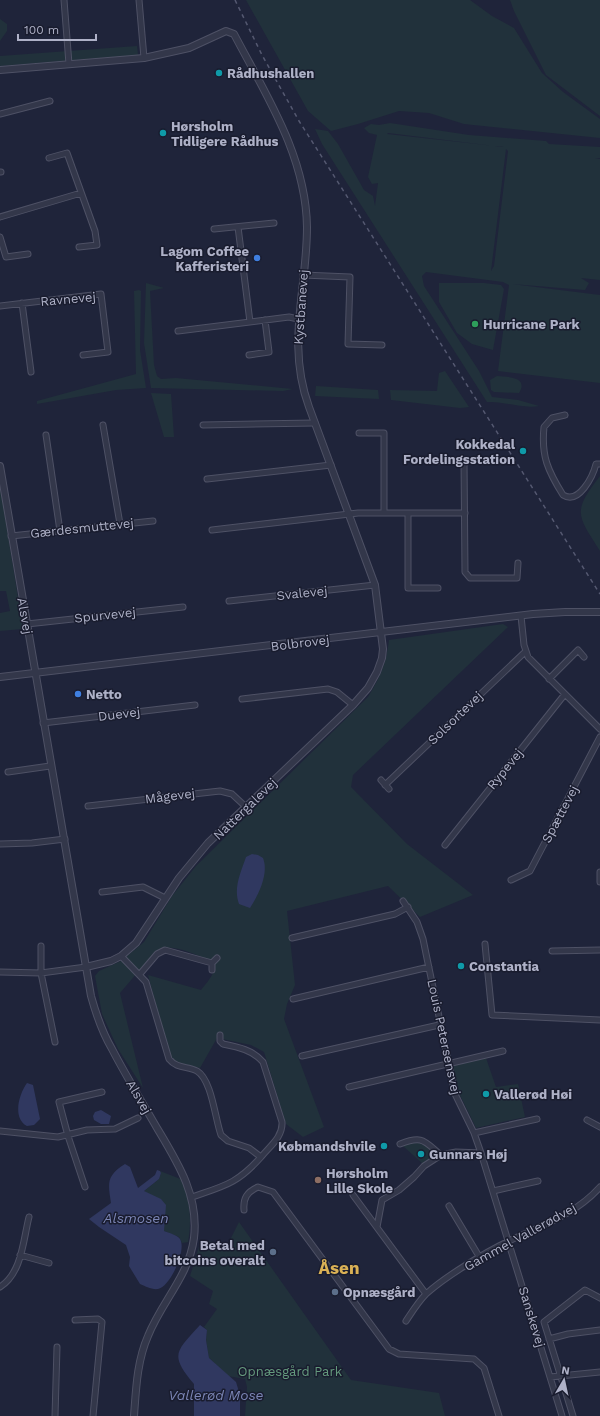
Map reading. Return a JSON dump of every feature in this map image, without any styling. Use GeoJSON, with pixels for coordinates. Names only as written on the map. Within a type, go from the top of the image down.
{"type":"FeatureCollection","features":[{"type":"Feature","properties":{"kind":"street"},"geometry":{"type":"LineString","coordinates":[[64,0],[69,64]]}},
{"type":"Feature","properties":{"kind":"street"},"geometry":{"type":"LineString","coordinates":[[0,70],[144,58],[139,0]]}},
{"type":"Feature","properties":{"kind":"street","name":"Kystbanevej"},"geometry":{"type":"LineString","coordinates":[[144,58],[189,48],[226,31],[231,32],[234,34],[281,122],[296,159],[305,205],[306,249],[302,275],[297,339],[301,379],[306,400],[375,585],[381,633]]}},
{"type":"Feature","properties":{"kind":"street"},"geometry":{"type":"LineString","coordinates":[[0,114],[50,100]]}},
{"type":"Feature","properties":{"kind":"street"},"geometry":{"type":"LineString","coordinates":[[48,158],[67,153],[95,231],[97,245],[79,247]]}},
{"type":"Feature","properties":{"kind":"street"},"geometry":{"type":"LineString","coordinates":[[0,217],[81,193]]}},
{"type":"Feature","properties":{"kind":"street"},"geometry":{"type":"LineString","coordinates":[[214,229],[274,223]]}},
{"type":"Feature","properties":{"kind":"street"},"geometry":{"type":"LineString","coordinates":[[238,226],[250,322]]}},
{"type":"Feature","properties":{"kind":"street"},"geometry":{"type":"LineString","coordinates":[[0,237],[6,257],[28,254]]}},
{"type":"Feature","properties":{"kind":"street"},"geometry":{"type":"LineString","coordinates":[[302,275],[350,276],[348,344],[382,345]]}},
{"type":"Feature","properties":{"kind":"street","name":"Ravnevej"},"geometry":{"type":"LineString","coordinates":[[0,306],[101,294],[108,352],[83,355]]}},
{"type":"Feature","properties":{"kind":"street"},"geometry":{"type":"LineString","coordinates":[[22,303],[30,372]]}},
{"type":"Feature","properties":{"kind":"street"},"geometry":{"type":"LineString","coordinates":[[178,331],[289,317],[298,319]]}},
{"type":"Feature","properties":{"kind":"street"},"geometry":{"type":"LineString","coordinates":[[249,355],[269,352],[265,320]]}},
{"type":"Feature","properties":{"kind":"street"},"geometry":{"type":"LineString","coordinates":[[565,415],[552,418],[544,427],[543,437],[544,454],[548,472],[563,495],[571,498],[577,496],[594,473],[596,464],[600,464]]}},
{"type":"Feature","properties":{"kind":"street"},"geometry":{"type":"LineString","coordinates":[[203,426],[315,423]]}},
{"type":"Feature","properties":{"kind":"street"},"geometry":{"type":"LineString","coordinates":[[103,425],[120,524]]}},
{"type":"Feature","properties":{"kind":"street"},"geometry":{"type":"LineString","coordinates":[[359,433],[384,433],[384,513]]}},
{"type":"Feature","properties":{"kind":"street"},"geometry":{"type":"LineString","coordinates":[[46,436],[60,531]]}},
{"type":"Feature","properties":{"kind":"street"},"geometry":{"type":"LineString","coordinates":[[438,461],[464,460],[465,572],[467,576],[470,578],[518,578],[518,563]]}},
{"type":"Feature","properties":{"kind":"street"},"geometry":{"type":"LineString","coordinates":[[207,479],[331,465]]}},
{"type":"Feature","properties":{"kind":"street","name":"Alsvej"},"geometry":{"type":"LineString","coordinates":[[0,466],[50,766],[65,838],[91,996],[104,1035],[179,1164],[192,1197],[195,1219],[191,1252],[180,1280],[153,1324],[144,1346],[138,1374],[134,1416]]}},
{"type":"Feature","properties":{"kind":"street"},"geometry":{"type":"LineString","coordinates":[[212,530],[350,515],[384,513],[465,513]]}},
{"type":"Feature","properties":{"kind":"street"},"geometry":{"type":"LineString","coordinates":[[408,513],[408,588],[438,588]]}},
{"type":"Feature","properties":{"kind":"street","name":"Gærdesmuttevej"},"geometry":{"type":"LineString","coordinates":[[11,536],[153,521]]}},
{"type":"Feature","properties":{"kind":"street","name":"Svalevej"},"geometry":{"type":"LineString","coordinates":[[229,601],[375,585]]}},
{"type":"Feature","properties":{"kind":"street","name":"Spurvevej"},"geometry":{"type":"LineString","coordinates":[[27,624],[183,607]]}},
{"type":"Feature","properties":{"kind":"street","name":"Bolbrovej"},"geometry":{"type":"LineString","coordinates":[[0,677],[521,616],[564,612],[597,612]]}},
{"type":"Feature","properties":{"kind":"street"},"geometry":{"type":"LineString","coordinates":[[521,616],[525,652],[600,729]]}},
{"type":"Feature","properties":{"kind":"street","name":"Nattergalevej"},"geometry":{"type":"LineString","coordinates":[[86,967],[103,964],[121,956],[143,934],[165,898],[192,861],[246,807],[353,705],[368,688],[380,665],[383,649],[381,633]]}},
{"type":"Feature","properties":{"kind":"street"},"geometry":{"type":"LineString","coordinates":[[550,678],[578,650],[584,657]]}},
{"type":"Feature","properties":{"kind":"street","name":"Solsortevej"},"geometry":{"type":"LineString","coordinates":[[381,780],[387,787],[525,652]]}},
{"type":"Feature","properties":{"kind":"street"},"geometry":{"type":"LineString","coordinates":[[242,699],[328,689],[337,692],[353,705]]}},
{"type":"Feature","properties":{"kind":"street","name":"Rypevej"},"geometry":{"type":"LineString","coordinates":[[445,845],[565,694]]}},
{"type":"Feature","properties":{"kind":"street","name":"Duevej"},"geometry":{"type":"LineString","coordinates":[[43,723],[195,706]]}},
{"type":"Feature","properties":{"kind":"street","name":"Spættevej"},"geometry":{"type":"LineString","coordinates":[[511,880],[530,871],[600,737]]}},
{"type":"Feature","properties":{"kind":"street"},"geometry":{"type":"LineString","coordinates":[[8,772],[50,766]]}},
{"type":"Feature","properties":{"kind":"street","name":"Mågevej"},"geometry":{"type":"LineString","coordinates":[[88,806],[220,791],[232,794],[246,807]]}},
{"type":"Feature","properties":{"kind":"street"},"geometry":{"type":"LineString","coordinates":[[0,844],[32,843],[65,838]]}},
{"type":"Feature","properties":{"kind":"street"},"geometry":{"type":"LineString","coordinates":[[600,872],[600,882]]}},
{"type":"Feature","properties":{"kind":"street"},"geometry":{"type":"LineString","coordinates":[[102,892],[143,887],[150,889],[165,898]]}},
{"type":"Feature","properties":{"kind":"street","name":"Louis Petersensvej"},"geometry":{"type":"LineString","coordinates":[[403,901],[417,922],[422,939],[429,967],[439,1025],[455,1094],[474,1133],[508,1241]]}},
{"type":"Feature","properties":{"kind":"street"},"geometry":{"type":"LineString","coordinates":[[292,938],[395,914],[408,907]]}},
{"type":"Feature","properties":{"kind":"street"},"geometry":{"type":"LineString","coordinates":[[485,944],[492,1015],[600,1020]]}},
{"type":"Feature","properties":{"kind":"street"},"geometry":{"type":"LineString","coordinates":[[41,946],[41,973],[55,1042]]}},
{"type":"Feature","properties":{"kind":"street"},"geometry":{"type":"LineString","coordinates":[[140,974],[157,954],[165,950],[212,963]]}},
{"type":"Feature","properties":{"kind":"street"},"geometry":{"type":"LineString","coordinates":[[552,950],[600,950]]}},
{"type":"Feature","properties":{"kind":"street"},"geometry":{"type":"LineString","coordinates":[[121,956],[140,974],[146,982],[167,1057],[174,1064],[194,1070],[203,1076],[223,1137],[231,1143],[249,1148],[261,1157]]}},
{"type":"Feature","properties":{"kind":"street"},"geometry":{"type":"LineString","coordinates":[[212,970],[212,963],[217,958]]}},
{"type":"Feature","properties":{"kind":"street"},"geometry":{"type":"LineString","coordinates":[[0,972],[41,973],[86,967]]}},
{"type":"Feature","properties":{"kind":"street"},"geometry":{"type":"LineString","coordinates":[[293,999],[429,967]]}},
{"type":"Feature","properties":{"kind":"street"},"geometry":{"type":"LineString","coordinates":[[302,1056],[439,1025]]}},
{"type":"Feature","properties":{"kind":"street"},"geometry":{"type":"LineString","coordinates":[[192,1197],[241,1178],[280,1136],[282,1128],[282,1122],[263,1062],[258,1056],[250,1052],[223,1044],[220,1041],[220,1035]]}},
{"type":"Feature","properties":{"kind":"street"},"geometry":{"type":"LineString","coordinates":[[349,1087],[503,1051]]}},
{"type":"Feature","properties":{"kind":"street"},"geometry":{"type":"LineString","coordinates":[[85,1187],[68,1136],[59,1102],[102,1092]]}},
{"type":"Feature","properties":{"kind":"street"},"geometry":{"type":"LineString","coordinates":[[0,1131],[36,1136],[68,1136],[86,1130],[115,1129],[138,1118]]}},
{"type":"Feature","properties":{"kind":"street"},"geometry":{"type":"LineString","coordinates":[[474,1133],[537,1119]]}},
{"type":"Feature","properties":{"kind":"street"},"geometry":{"type":"LineString","coordinates":[[587,1120],[600,1127]]}},
{"type":"Feature","properties":{"kind":"street"},"geometry":{"type":"LineString","coordinates":[[400,1144],[413,1138],[419,1139],[424,1141],[441,1155]]}},
{"type":"Feature","properties":{"kind":"street"},"geometry":{"type":"LineString","coordinates":[[377,1227],[382,1200],[399,1190],[414,1178],[424,1166],[441,1155],[456,1152],[481,1153]]}},
{"type":"Feature","properties":{"kind":"street"},"geometry":{"type":"LineString","coordinates":[[493,1191],[538,1181]]}},
{"type":"Feature","properties":{"kind":"street"},"geometry":{"type":"LineString","coordinates":[[244,1210],[244,1202],[250,1191],[258,1187],[273,1192],[389,1349],[400,1354],[474,1359],[484,1368],[498,1416]]}},
{"type":"Feature","properties":{"kind":"street","name":"Gammel Vallerødvej"},"geometry":{"type":"LineString","coordinates":[[406,1321],[426,1294],[508,1241],[555,1221],[575,1209],[600,1187]]}},
{"type":"Feature","properties":{"kind":"street"},"geometry":{"type":"LineString","coordinates":[[353,1195],[426,1294]]}},
{"type":"Feature","properties":{"kind":"street"},"geometry":{"type":"LineString","coordinates":[[449,1206],[480,1258]]}},
{"type":"Feature","properties":{"kind":"street"},"geometry":{"type":"LineString","coordinates":[[0,1287],[7,1282],[15,1272],[29,1217]]}},
{"type":"Feature","properties":{"kind":"street","name":"Sanskevej"},"geometry":{"type":"LineString","coordinates":[[508,1241],[562,1416]]}},
{"type":"Feature","properties":{"kind":"street"},"geometry":{"type":"LineString","coordinates":[[20,1255],[49,1263]]}},
{"type":"Feature","properties":{"kind":"street"},"geometry":{"type":"LineString","coordinates":[[574,1416],[544,1322],[585,1290],[600,1298]]}},
{"type":"Feature","properties":{"kind":"street"},"geometry":{"type":"LineString","coordinates":[[75,1320],[98,1319],[102,1322],[93,1416]]}},
{"type":"Feature","properties":{"kind":"street"},"geometry":{"type":"LineString","coordinates":[[549,1339],[568,1334],[600,1330]]}},
{"type":"Feature","properties":{"kind":"street"},"geometry":{"type":"LineString","coordinates":[[55,1416],[57,1347]]}},
{"type":"Feature","properties":{"kind":"street"},"geometry":{"type":"LineString","coordinates":[[550,1377],[600,1372]]}},
{"type":"Feature","properties":{"kind":"green space"},"geometry":{"type":"Polygon","coordinates":[[[246,0],[470,0],[492,16],[514,28],[542,73],[563,92],[600,119],[600,138],[464,124],[429,113],[399,111],[331,131],[308,111],[246,0]]]}},
{"type":"Feature","properties":{"kind":"green space"},"geometry":{"type":"Polygon","coordinates":[[[510,0],[600,0],[600,116],[546,75],[510,0]]]}},
{"type":"Feature","properties":{"kind":"green space"},"geometry":{"type":"Polygon","coordinates":[[[0,19],[7,24],[7,31],[0,41],[0,19]]]}},
{"type":"Feature","properties":{"kind":"green space"},"geometry":{"type":"Polygon","coordinates":[[[137,46],[138,55],[0,66],[0,56],[137,46]]]}},
{"type":"Feature","properties":{"kind":"green space"},"geometry":{"type":"Polygon","coordinates":[[[390,123],[469,135],[546,141],[549,144],[600,147],[600,158],[595,158],[600,159],[600,280],[581,278],[589,283],[585,290],[512,284],[600,295],[600,383],[498,371],[509,285],[503,282],[426,272],[422,276],[424,286],[479,371],[492,397],[518,400],[539,406],[533,407],[487,402],[322,144],[315,129],[328,131],[338,144],[364,190],[373,196],[375,206],[378,183],[372,184],[368,177],[377,135],[369,133],[364,128],[371,124],[379,125],[390,123]],[[388,133],[387,134],[493,146],[388,133]],[[506,149],[491,271],[494,266],[508,151],[506,149]]]}},
{"type":"Feature","properties":{"kind":"green space"},"geometry":{"type":"Polygon","coordinates":[[[146,283],[164,288],[150,291],[154,365],[157,376],[161,379],[176,378],[293,389],[283,391],[151,388],[144,343],[146,283]]]}},
{"type":"Feature","properties":{"kind":"green space","name":"Hurricane Park"},"geometry":{"type":"Polygon","coordinates":[[[439,283],[484,283],[501,285],[504,289],[493,350],[472,344],[457,333],[439,302],[439,283]]]}},
{"type":"Feature","properties":{"kind":"green space"},"geometry":{"type":"Polygon","coordinates":[[[134,291],[141,291],[140,350],[146,388],[116,390],[37,404],[37,401],[136,374],[134,291]]]}},
{"type":"Feature","properties":{"kind":"green space"},"geometry":{"type":"Polygon","coordinates":[[[445,371],[469,407],[460,408],[391,400],[390,390],[437,391],[439,373],[445,371]]]}},
{"type":"Feature","properties":{"kind":"green space"},"geometry":{"type":"Polygon","coordinates":[[[497,376],[516,379],[519,381],[521,388],[519,393],[494,392],[491,390],[490,380],[497,376]]]}},
{"type":"Feature","properties":{"kind":"green space"},"geometry":{"type":"Polygon","coordinates":[[[316,386],[378,390],[379,399],[315,396],[316,386]]]}},
{"type":"Feature","properties":{"kind":"green space"},"geometry":{"type":"Polygon","coordinates":[[[151,393],[171,394],[174,437],[164,437],[151,393]]]}},
{"type":"Feature","properties":{"kind":"green space"},"geometry":{"type":"Polygon","coordinates":[[[600,476],[600,551],[586,529],[581,514],[585,498],[600,476]]]}},
{"type":"Feature","properties":{"kind":"green space"},"geometry":{"type":"Polygon","coordinates":[[[0,485],[23,629],[0,631],[0,613],[10,611],[6,591],[0,591],[0,485]]]}},
{"type":"Feature","properties":{"kind":"green space"},"geometry":{"type":"Polygon","coordinates":[[[503,624],[508,627],[353,775],[351,787],[407,844],[473,895],[420,917],[388,886],[287,911],[295,985],[287,1004],[284,1019],[324,1127],[303,1137],[286,1124],[264,1052],[251,1045],[217,1038],[200,1068],[179,1063],[170,1057],[148,975],[201,990],[212,976],[214,968],[213,960],[203,959],[202,957],[178,949],[166,948],[155,952],[120,993],[143,1088],[118,1049],[102,1014],[95,976],[99,971],[121,961],[144,942],[172,896],[196,866],[368,697],[382,670],[389,640],[503,624]]]}},
{"type":"Feature","properties":{"kind":"green space"},"geometry":{"type":"Polygon","coordinates":[[[486,1058],[496,1087],[518,1084],[525,1117],[476,1128],[459,1093],[453,1066],[486,1058]]]}},
{"type":"Feature","properties":{"kind":"green space"},"geometry":{"type":"Polygon","coordinates":[[[414,1141],[423,1142],[437,1154],[423,1164],[403,1146],[414,1141]]]}},
{"type":"Feature","properties":{"kind":"green space"},"geometry":{"type":"Polygon","coordinates":[[[160,1171],[183,1180],[190,1211],[188,1242],[182,1243],[179,1237],[164,1231],[144,1191],[159,1179],[161,1173],[160,1171]]]}},
{"type":"Feature","properties":{"kind":"green space","name":"Opnæsgård Park"},"geometry":{"type":"Polygon","coordinates":[[[239,1222],[351,1380],[439,1393],[445,1416],[245,1416],[247,1387],[245,1379],[228,1376],[209,1358],[206,1340],[207,1330],[204,1327],[217,1309],[209,1304],[213,1291],[190,1276],[201,1240],[228,1244],[239,1222]]]}},
{"type":"Feature","properties":{"kind":"water"},"geometry":{"type":"Polygon","coordinates":[[[252,854],[263,858],[265,870],[260,890],[250,908],[239,904],[237,898],[237,886],[246,857],[252,854]]]}},
{"type":"Feature","properties":{"kind":"water"},"geometry":{"type":"Polygon","coordinates":[[[27,1083],[33,1085],[40,1119],[34,1125],[27,1126],[22,1122],[18,1112],[18,1106],[27,1083]]]}},
{"type":"Feature","properties":{"kind":"water"},"geometry":{"type":"Polygon","coordinates":[[[101,1110],[111,1116],[109,1124],[101,1124],[94,1120],[93,1116],[95,1112],[101,1110]]]}},
{"type":"Feature","properties":{"kind":"water","name":"Alsmosen"},"geometry":{"type":"Polygon","coordinates":[[[125,1164],[130,1167],[138,1188],[155,1175],[157,1170],[160,1171],[161,1173],[159,1179],[144,1191],[161,1199],[166,1205],[164,1231],[179,1238],[182,1244],[179,1259],[172,1275],[163,1287],[158,1289],[140,1284],[129,1266],[130,1257],[126,1245],[89,1219],[111,1203],[109,1185],[111,1176],[125,1164]]]}},
{"type":"Feature","properties":{"kind":"water","name":"Vallerød Mose"},"geometry":{"type":"Polygon","coordinates":[[[200,1325],[207,1330],[206,1340],[209,1358],[236,1382],[240,1395],[240,1416],[194,1416],[194,1384],[181,1366],[179,1353],[185,1341],[200,1325]]]}},
{"type":"Feature","properties":{"kind":"railway"},"geometry":{"type":"LineString","coordinates":[[235,0],[262,55],[299,121],[600,594]]}},
{"type":"Feature","properties":{"kind":"place","name":"Rådhushallen"},"geometry":{"type":"Point","coordinates":[219,73]}},
{"type":"Feature","properties":{"kind":"place","name":"Hørsholm Tidligere Rådhus"},"geometry":{"type":"Point","coordinates":[163,133]}},
{"type":"Feature","properties":{"kind":"place","name":"Lagom Coffee Kafferisteri"},"geometry":{"type":"Point","coordinates":[257,258]}},
{"type":"Feature","properties":{"kind":"place","name":"Hurricane Park"},"geometry":{"type":"Point","coordinates":[475,324]}},
{"type":"Feature","properties":{"kind":"place","name":"Kokkedal Fordelingsstation"},"geometry":{"type":"Point","coordinates":[523,451]}},
{"type":"Feature","properties":{"kind":"place","name":"Netto"},"geometry":{"type":"Point","coordinates":[78,694]}},
{"type":"Feature","properties":{"kind":"place","name":"Constantia"},"geometry":{"type":"Point","coordinates":[461,966]}},
{"type":"Feature","properties":{"kind":"place","name":"Vallerød Høi"},"geometry":{"type":"Point","coordinates":[486,1094]}},
{"type":"Feature","properties":{"kind":"place","name":"Købmandshvile"},"geometry":{"type":"Point","coordinates":[384,1146]}},
{"type":"Feature","properties":{"kind":"place","name":"Gunnars Høj"},"geometry":{"type":"Point","coordinates":[421,1154]}},
{"type":"Feature","properties":{"kind":"place","name":"Hørsholm Lille Skole"},"geometry":{"type":"Point","coordinates":[318,1180]}},
{"type":"Feature","properties":{"kind":"place","name":"Betal med bitcoins overalt"},"geometry":{"type":"Point","coordinates":[273,1252]}},
{"type":"Feature","properties":{"kind":"place","name":"Opnæsgård"},"geometry":{"type":"Point","coordinates":[335,1292]}},
{"type":"Feature","properties":{"kind":"district","name":"Åsen"},"geometry":{"type":"Point","coordinates":[339,1268]}}]}
